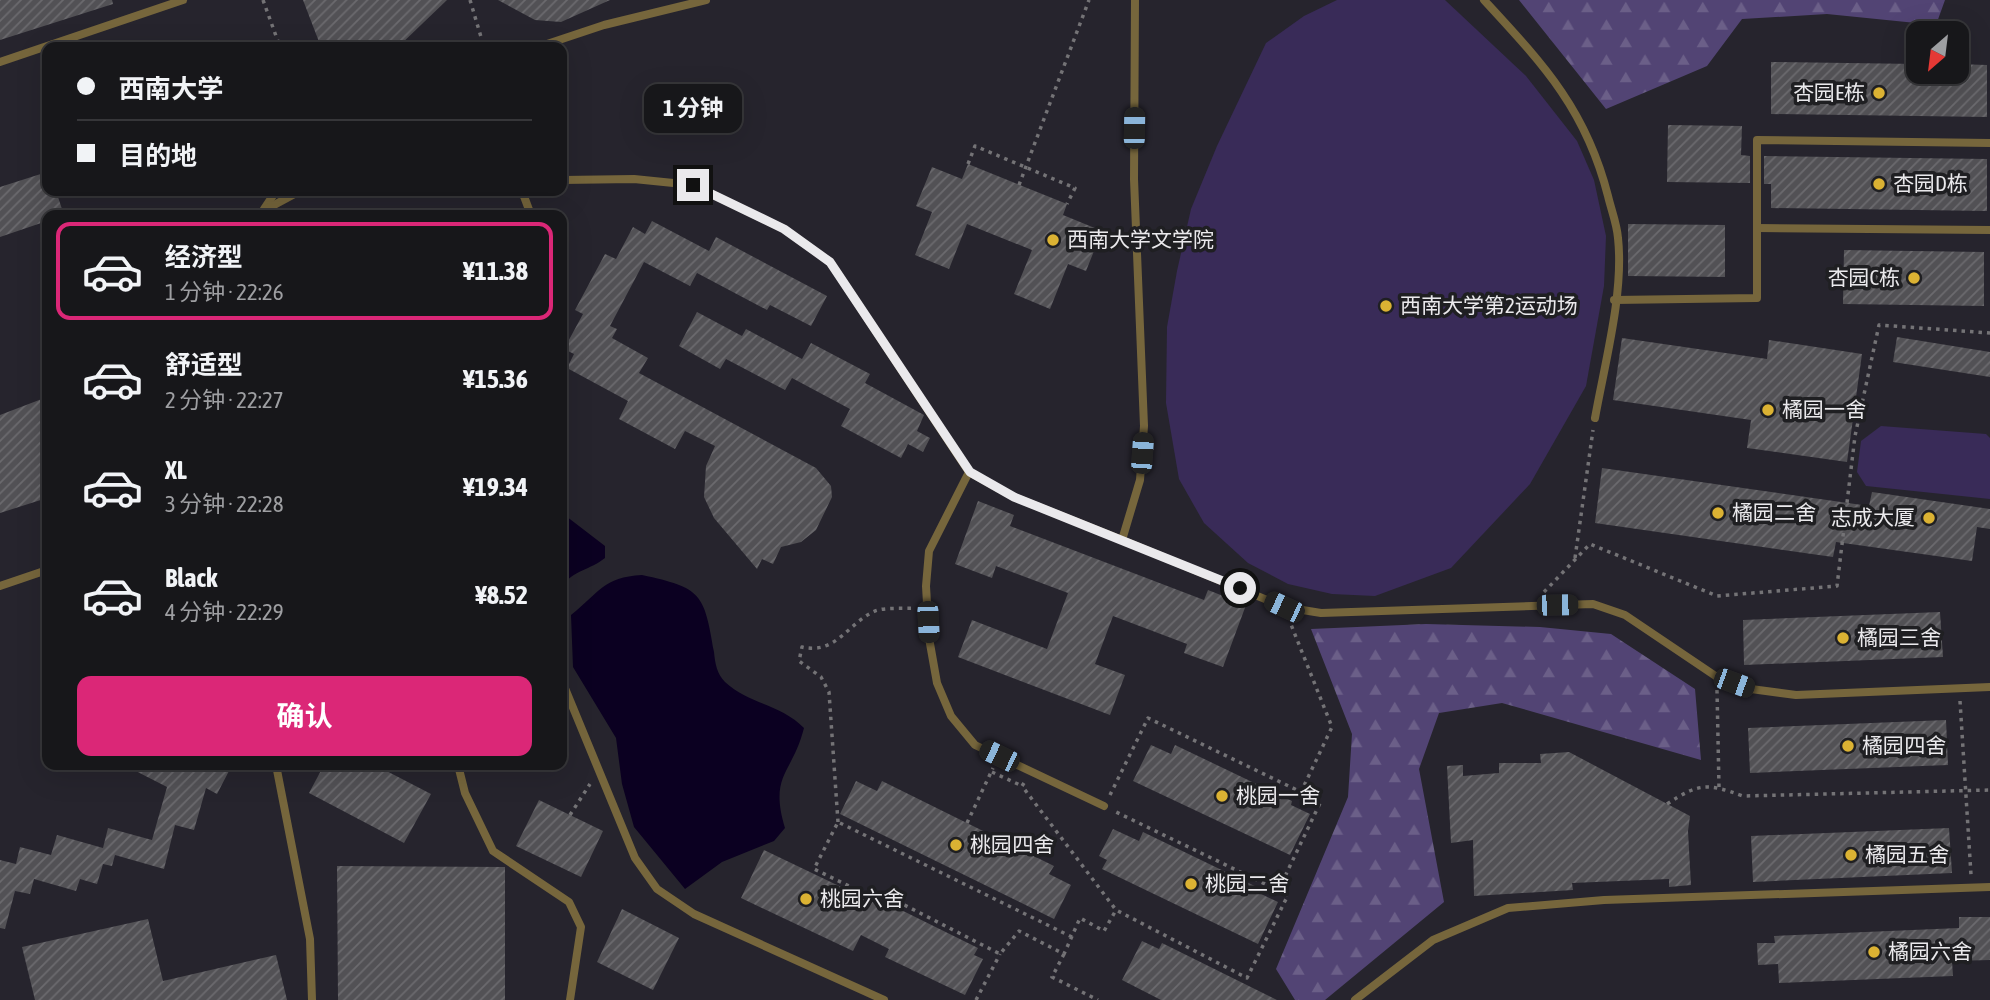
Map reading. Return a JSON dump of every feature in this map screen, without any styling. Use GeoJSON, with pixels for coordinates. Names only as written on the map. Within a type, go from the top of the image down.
{"type":"FeatureCollection","features":[{"type":"Feature","properties":{"kind":"lane"},"geometry":{"type":"LineString","coordinates":[[59,42],[183,0]]}},
{"type":"Feature","properties":{"kind":"lane"},"geometry":{"type":"LineString","coordinates":[[553,42],[604,25],[706,0]]}},
{"type":"Feature","properties":{"kind":"lane"},"geometry":{"type":"LineString","coordinates":[[1122,540],[1140,481],[1144,426],[1134,179],[1135,0]]}},
{"type":"Feature","properties":{"kind":"lane"},"geometry":{"type":"LineString","coordinates":[[1485,0],[1550,72],[1586,127],[1603,176],[1618,237],[1614,300],[1595,418]]}},
{"type":"Feature","properties":{"kind":"lane"},"geometry":{"type":"LineString","coordinates":[[0,62],[42,48]]}},
{"type":"Feature","properties":{"kind":"lane"},"geometry":{"type":"LineString","coordinates":[[1614,300],[1757,298],[1757,140],[1990,143]]}},
{"type":"Feature","properties":{"kind":"lane"},"geometry":{"type":"LineString","coordinates":[[567,180],[634,179],[693,185],[784,229],[830,262],[970,472],[1014,497],[1284,607],[1321,613],[1593,604],[1625,615],[1717,677],[1751,690],[1796,695],[1990,687]]}},
{"type":"Feature","properties":{"kind":"lane"},"geometry":{"type":"LineString","coordinates":[[267,210],[291,196]]}},
{"type":"Feature","properties":{"kind":"lane"},"geometry":{"type":"LineString","coordinates":[[1757,228],[1990,230]]}},
{"type":"Feature","properties":{"kind":"lane"},"geometry":{"type":"LineString","coordinates":[[970,472],[929,551],[928,607],[937,684],[951,716],[975,745],[1104,806]]}},
{"type":"Feature","properties":{"kind":"lane"},"geometry":{"type":"LineString","coordinates":[[0,586],[42,572]]}},
{"type":"Feature","properties":{"kind":"lane"},"geometry":{"type":"LineString","coordinates":[[567,694],[597,773],[635,858],[657,889],[694,914],[884,1000]]}},
{"type":"Feature","properties":{"kind":"lane"},"geometry":{"type":"LineString","coordinates":[[277,770],[310,939],[312,1000]]}},
{"type":"Feature","properties":{"kind":"lane"},"geometry":{"type":"LineString","coordinates":[[459,770],[465,793],[493,851],[559,894],[569,902],[573,910],[581,928],[570,1000]]}},
{"type":"Feature","properties":{"kind":"lane"},"geometry":{"type":"LineString","coordinates":[[1355,1000],[1433,940],[1508,908],[1604,900],[1990,887]]}},
{"type":"Feature","properties":{"kind":"path"},"geometry":{"type":"LineString","coordinates":[[264,0],[278,42]]}},
{"type":"Feature","properties":{"kind":"path"},"geometry":{"type":"LineString","coordinates":[[470,0],[483,42]]}},
{"type":"Feature","properties":{"kind":"path"},"geometry":{"type":"LineString","coordinates":[[1019,185],[1088,0]]}},
{"type":"Feature","properties":{"kind":"path"},"geometry":{"type":"LineString","coordinates":[[968,164],[975,146],[1075,188],[1067,204]]}},
{"type":"Feature","properties":{"kind":"path"},"geometry":{"type":"LineString","coordinates":[[1532,606],[1590,544],[1717,596],[1838,586],[1855,436],[1879,325],[1990,333]]}},
{"type":"Feature","properties":{"kind":"path"},"geometry":{"type":"LineString","coordinates":[[1575,559],[1595,418]]}},
{"type":"Feature","properties":{"kind":"path"},"geometry":{"type":"LineString","coordinates":[[928,607],[876,611],[837,641],[814,650],[802,647],[799,661],[821,677],[830,692],[838,822],[814,869],[878,900],[883,894],[1000,954]]}},
{"type":"Feature","properties":{"kind":"path"},"geometry":{"type":"LineString","coordinates":[[1284,607],[1332,727],[1301,792]]}},
{"type":"Feature","properties":{"kind":"path"},"geometry":{"type":"LineString","coordinates":[[1717,677],[1719,787]]}},
{"type":"Feature","properties":{"kind":"path"},"geometry":{"type":"LineString","coordinates":[[1959,688],[1971,887]]}},
{"type":"Feature","properties":{"kind":"path"},"geometry":{"type":"LineString","coordinates":[[992,772],[1022,786],[1116,910],[1247,978],[1288,895],[1278,891],[1104,806],[1148,718],[1321,801],[1278,891]]}},
{"type":"Feature","properties":{"kind":"path"},"geometry":{"type":"LineString","coordinates":[[967,823],[999,756]]}},
{"type":"Feature","properties":{"kind":"path"},"geometry":{"type":"LineString","coordinates":[[1022,786],[1029,771]]}},
{"type":"Feature","properties":{"kind":"path"},"geometry":{"type":"LineString","coordinates":[[570,815],[597,773]]}},
{"type":"Feature","properties":{"kind":"path"},"geometry":{"type":"LineString","coordinates":[[1667,804],[1695,786],[1719,787],[1743,796],[1990,790]]}},
{"type":"Feature","properties":{"kind":"path"},"geometry":{"type":"LineString","coordinates":[[838,822],[1072,937]]}},
{"type":"Feature","properties":{"kind":"path"},"geometry":{"type":"LineString","coordinates":[[1098,1000],[1052,977],[1080,918],[1104,931],[1116,910]]}},
{"type":"Feature","properties":{"kind":"path"},"geometry":{"type":"LineString","coordinates":[[976,1000],[1000,954],[1018,931],[1064,954]]}},
{"type":"Feature","properties":{"kind":"shaded area"},"geometry":{"type":"Polygon","coordinates":[[[0,0],[1990,0],[1990,1000],[0,1000],[0,0]]]}},
{"type":"Feature","properties":{"kind":"shaded area","name":"西南大学第2运动场"},"geometry":{"type":"Polygon","coordinates":[[[1337,0],[1445,0],[1526,76],[1577,141],[1594,180],[1606,236],[1604,286],[1586,386],[1530,484],[1451,568],[1375,596],[1332,594],[1288,584],[1248,563],[1204,523],[1179,479],[1166,403],[1167,327],[1177,271],[1191,209],[1217,146],[1266,43],[1304,16],[1337,0]]]}},
{"type":"Feature","properties":{"kind":"shaded area"},"geometry":{"type":"Polygon","coordinates":[[[1881,426],[1986,434],[1990,438],[1990,499],[1866,486],[1857,472],[1861,441],[1881,426]]]}},
{"type":"Feature","properties":{"kind":"shaded area"},"geometry":{"type":"Polygon","coordinates":[[[567,517],[605,546],[605,558],[567,581],[567,517]]]}},
{"type":"Feature","properties":{"kind":"shaded area"},"geometry":{"type":"Polygon","coordinates":[[[642,575],[677,584],[697,596],[707,617],[716,664],[722,679],[744,695],[786,714],[804,728],[781,785],[781,810],[785,828],[774,841],[722,862],[685,889],[634,827],[622,784],[616,738],[573,667],[571,615],[602,587],[618,579],[642,575]]]}},
{"type":"Feature","properties":{"kind":"green space"},"geometry":{"type":"Polygon","coordinates":[[[1519,0],[1945,0],[1937,21],[1906,22],[1827,14],[1742,19],[1707,66],[1606,109],[1519,0]]]}},
{"type":"Feature","properties":{"kind":"green space"},"geometry":{"type":"Polygon","coordinates":[[[1426,624],[1540,627],[1611,634],[1695,689],[1701,760],[1502,703],[1439,713],[1419,769],[1444,902],[1325,1000],[1295,1000],[1276,969],[1348,797],[1352,734],[1311,629],[1426,624]]]}},
{"type":"Feature","properties":{"kind":"building"},"geometry":{"type":"Polygon","coordinates":[[[0,0],[112,0],[113,4],[0,40],[0,0]]]}},
{"type":"Feature","properties":{"kind":"building"},"geometry":{"type":"Polygon","coordinates":[[[303,0],[447,0],[403,42],[319,42],[303,0]]]}},
{"type":"Feature","properties":{"kind":"building"},"geometry":{"type":"Polygon","coordinates":[[[498,0],[610,0],[561,22],[535,20],[498,0]]]}},
{"type":"Feature","properties":{"kind":"building","name":"杏园E栋"},"geometry":{"type":"Polygon","coordinates":[[[1771,62],[1906,64],[1906,84],[1969,84],[1969,64],[1987,65],[1987,117],[1771,114],[1771,62]]]}},
{"type":"Feature","properties":{"kind":"building"},"geometry":{"type":"Polygon","coordinates":[[[1668,125],[1742,126],[1741,155],[1750,156],[1750,183],[1667,182],[1668,125]]]}},
{"type":"Feature","properties":{"kind":"building","name":"杏园D栋"},"geometry":{"type":"Polygon","coordinates":[[[1764,156],[1987,159],[1987,211],[1771,208],[1771,184],[1764,184],[1764,156]]]}},
{"type":"Feature","properties":{"kind":"building","name":"西南大学文学院"},"geometry":{"type":"Polygon","coordinates":[[[968,164],[1067,204],[1063,215],[1102,231],[1086,271],[1068,264],[1050,309],[1014,294],[1032,250],[967,224],[949,269],[915,255],[932,212],[916,206],[932,167],[962,179],[968,164]]]}},
{"type":"Feature","properties":{"kind":"building"},"geometry":{"type":"Polygon","coordinates":[[[42,174],[42,196],[58,196],[62,210],[42,210],[42,223],[0,237],[0,187],[42,174]]]}},
{"type":"Feature","properties":{"kind":"building"},"geometry":{"type":"Polygon","coordinates":[[[652,221],[709,251],[716,237],[827,296],[811,326],[770,305],[767,310],[697,273],[690,286],[644,262],[610,326],[617,329],[612,338],[648,358],[639,373],[816,468],[831,486],[832,497],[816,530],[801,542],[781,547],[773,564],[762,559],[757,569],[714,518],[704,497],[706,466],[715,446],[685,431],[675,449],[619,419],[628,401],[567,368],[574,354],[567,350],[567,343],[583,314],[575,310],[605,254],[616,259],[633,227],[645,234],[652,221]]]}},
{"type":"Feature","properties":{"kind":"building"},"geometry":{"type":"Polygon","coordinates":[[[1628,224],[1725,225],[1725,277],[1628,276],[1628,224]]]}},
{"type":"Feature","properties":{"kind":"building","name":"杏园C栋"},"geometry":{"type":"Polygon","coordinates":[[[1844,250],[1984,252],[1984,306],[1843,304],[1844,250]]]}},
{"type":"Feature","properties":{"kind":"building"},"geometry":{"type":"Polygon","coordinates":[[[697,312],[742,336],[746,329],[802,359],[811,343],[870,374],[865,383],[924,415],[917,431],[930,438],[923,452],[908,444],[901,458],[841,426],[850,409],[792,378],[785,390],[726,359],[720,369],[679,346],[697,312]]]}},
{"type":"Feature","properties":{"kind":"building"},"geometry":{"type":"Polygon","coordinates":[[[1897,337],[1990,352],[1990,377],[1893,362],[1897,337]]]}},
{"type":"Feature","properties":{"kind":"building","name":"橘园一舍"},"geometry":{"type":"Polygon","coordinates":[[[1622,338],[1767,359],[1769,340],[1862,354],[1847,462],[1747,448],[1751,420],[1613,400],[1622,338]]]}},
{"type":"Feature","properties":{"kind":"building"},"geometry":{"type":"Polygon","coordinates":[[[42,399],[42,500],[0,513],[0,415],[42,399]]]}},
{"type":"Feature","properties":{"kind":"building","name":"橘园二舍"},"geometry":{"type":"Polygon","coordinates":[[[1602,468],[1869,506],[1872,492],[1990,509],[1990,529],[1977,527],[1972,561],[1836,542],[1833,557],[1595,523],[1602,468]]]}},
{"type":"Feature","properties":{"kind":"building"},"geometry":{"type":"Polygon","coordinates":[[[978,501],[1014,515],[1010,526],[1204,600],[1208,590],[1246,605],[1223,667],[1184,653],[1187,644],[1113,616],[1095,664],[1125,675],[1110,715],[958,657],[972,620],[1047,649],[1068,593],[996,566],[992,578],[955,564],[978,501]]]}},
{"type":"Feature","properties":{"kind":"building","name":"橘园三舍"},"geometry":{"type":"Polygon","coordinates":[[[1940,612],[1943,657],[1744,665],[1743,620],[1940,612]]]}},
{"type":"Feature","properties":{"kind":"building","name":"橘园四舍"},"geometry":{"type":"Polygon","coordinates":[[[1946,720],[1948,765],[1750,773],[1748,728],[1946,720]]]}},
{"type":"Feature","properties":{"kind":"building","name":"桃园一舍"},"geometry":{"type":"Polygon","coordinates":[[[1151,745],[1171,754],[1175,745],[1292,801],[1291,805],[1310,814],[1290,855],[1133,781],[1151,745]]]}},
{"type":"Feature","properties":{"kind":"building"},"geometry":{"type":"Polygon","coordinates":[[[1569,752],[1690,816],[1688,831],[1691,885],[1669,887],[1669,879],[1572,883],[1573,890],[1474,896],[1473,840],[1451,843],[1447,766],[1463,765],[1463,776],[1499,773],[1499,763],[1541,763],[1540,754],[1569,752]]]}},
{"type":"Feature","properties":{"kind":"building"},"geometry":{"type":"Polygon","coordinates":[[[134,770],[229,770],[217,794],[206,788],[194,830],[175,825],[164,869],[115,855],[112,866],[103,864],[97,884],[80,879],[76,891],[34,879],[30,894],[15,891],[5,929],[0,928],[0,860],[16,864],[20,847],[51,855],[57,835],[103,848],[108,828],[152,840],[167,787],[134,770]]]}},
{"type":"Feature","properties":{"kind":"building"},"geometry":{"type":"Polygon","coordinates":[[[321,770],[385,770],[431,794],[404,843],[309,793],[321,770]]]}},
{"type":"Feature","properties":{"kind":"building","name":"桃园四舍"},"geometry":{"type":"Polygon","coordinates":[[[856,781],[877,791],[882,781],[1054,866],[1049,874],[1071,885],[1054,919],[840,814],[856,781]]]}},
{"type":"Feature","properties":{"kind":"building"},"geometry":{"type":"Polygon","coordinates":[[[539,800],[603,831],[581,877],[516,846],[539,800]]]}},
{"type":"Feature","properties":{"kind":"building","name":"橘园五舍"},"geometry":{"type":"Polygon","coordinates":[[[1949,828],[1952,873],[1753,882],[1751,836],[1949,828]]]}},
{"type":"Feature","properties":{"kind":"building","name":"桃园二舍"},"geometry":{"type":"Polygon","coordinates":[[[1113,829],[1139,841],[1143,832],[1261,889],[1259,893],[1278,902],[1258,944],[1102,869],[1107,860],[1099,856],[1113,829]]]}},
{"type":"Feature","properties":{"kind":"building"},"geometry":{"type":"Polygon","coordinates":[[[764,850],[885,908],[887,903],[978,948],[974,955],[983,959],[965,995],[885,957],[889,949],[861,935],[853,951],[741,898],[764,850]]]}},
{"type":"Feature","properties":{"kind":"building"},"geometry":{"type":"Polygon","coordinates":[[[337,866],[505,867],[505,1000],[338,1000],[337,866]]]}},
{"type":"Feature","properties":{"kind":"building"},"geometry":{"type":"Polygon","coordinates":[[[622,909],[679,938],[653,990],[597,962],[622,909]]]}},
{"type":"Feature","properties":{"kind":"building","name":"橘园六舍"},"geometry":{"type":"Polygon","coordinates":[[[1959,917],[1990,917],[1990,960],[1952,961],[1953,976],[1779,983],[1778,964],[1758,965],[1757,943],[1775,943],[1774,936],[1959,928],[1959,917]]]}},
{"type":"Feature","properties":{"kind":"building"},"geometry":{"type":"Polygon","coordinates":[[[148,919],[163,981],[276,955],[287,1000],[35,1000],[22,947],[148,919]]]}},
{"type":"Feature","properties":{"kind":"building"},"geometry":{"type":"Polygon","coordinates":[[[1142,941],[1159,949],[1162,943],[1277,1000],[1161,1000],[1122,980],[1142,941]]]}},
{"type":"Feature","properties":{"kind":"place","name":"杏园E栋"},"geometry":{"type":"Point","coordinates":[1879,93]}},
{"type":"Feature","properties":{"kind":"place","name":"杏园D栋"},"geometry":{"type":"Point","coordinates":[1879,184]}},
{"type":"Feature","properties":{"kind":"place","name":"西南大学文学院"},"geometry":{"type":"Point","coordinates":[1053,240]}},
{"type":"Feature","properties":{"kind":"place","name":"杏园C栋"},"geometry":{"type":"Point","coordinates":[1914,278]}},
{"type":"Feature","properties":{"kind":"place","name":"西南大学第2运动场"},"geometry":{"type":"Point","coordinates":[1386,306]}},
{"type":"Feature","properties":{"kind":"place","name":"橘园一舍"},"geometry":{"type":"Point","coordinates":[1768,410]}},
{"type":"Feature","properties":{"kind":"place","name":"橘园二舍"},"geometry":{"type":"Point","coordinates":[1718,513]}},
{"type":"Feature","properties":{"kind":"place","name":"志成大厦"},"geometry":{"type":"Point","coordinates":[1929,518]}},
{"type":"Feature","properties":{"kind":"place","name":"橘园三舍"},"geometry":{"type":"Point","coordinates":[1843,638]}},
{"type":"Feature","properties":{"kind":"place","name":"橘园四舍"},"geometry":{"type":"Point","coordinates":[1848,746]}},
{"type":"Feature","properties":{"kind":"place","name":"桃园一舍"},"geometry":{"type":"Point","coordinates":[1222,796]}},
{"type":"Feature","properties":{"kind":"place","name":"桃园四舍"},"geometry":{"type":"Point","coordinates":[956,845]}},
{"type":"Feature","properties":{"kind":"place","name":"橘园五舍"},"geometry":{"type":"Point","coordinates":[1851,855]}},
{"type":"Feature","properties":{"kind":"place","name":"桃园二舍"},"geometry":{"type":"Point","coordinates":[1191,884]}},
{"type":"Feature","properties":{"kind":"place","name":"桃园六舍"},"geometry":{"type":"Point","coordinates":[806,899]}},
{"type":"Feature","properties":{"kind":"place","name":"橘园六舍"},"geometry":{"type":"Point","coordinates":[1874,952]}},
{"type":"Feature","properties":{"kind":"route"},"geometry":{"type":"LineString","coordinates":[[693,185],[784,229],[830,262],[970,472],[1014,497],[1240,588]]}}]}
